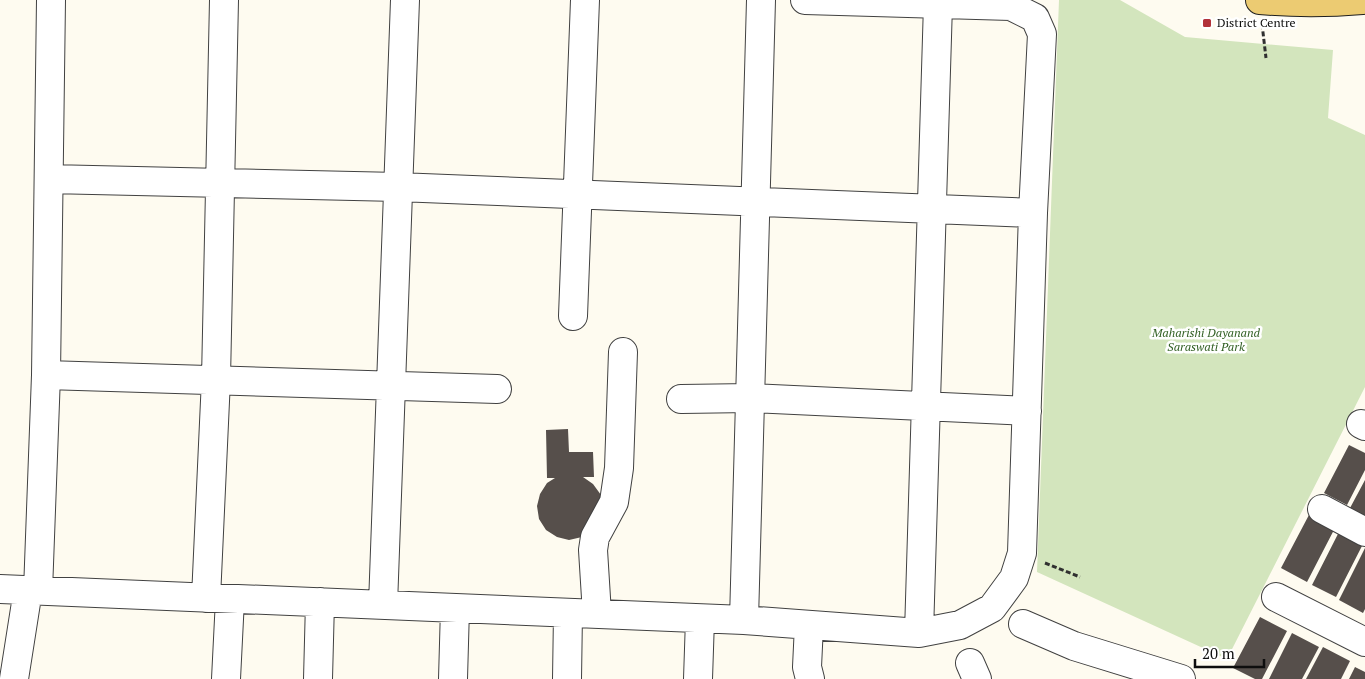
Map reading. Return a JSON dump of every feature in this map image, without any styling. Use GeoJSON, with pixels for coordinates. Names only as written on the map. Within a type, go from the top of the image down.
{"type":"FeatureCollection","features":[{"type":"Feature","properties":{"kind":"main road"},"geometry":{"type":"LineString","coordinates":[[1260,0],[1323,3],[1362,0]]}},
{"type":"Feature","properties":{"kind":"street"},"geometry":{"type":"LineString","coordinates":[[14,679],[33,590],[46,374],[51,0]]}},
{"type":"Feature","properties":{"kind":"street"},"geometry":{"type":"LineString","coordinates":[[224,0],[216,379],[218,598],[226,679]]}},
{"type":"Feature","properties":{"kind":"street"},"geometry":{"type":"LineString","coordinates":[[383,605],[405,0]]}},
{"type":"Feature","properties":{"kind":"street"},"geometry":{"type":"LineString","coordinates":[[573,316],[585,0]]}},
{"type":"Feature","properties":{"kind":"street"},"geometry":{"type":"LineString","coordinates":[[744,620],[761,0]]}},
{"type":"Feature","properties":{"kind":"street"},"geometry":{"type":"LineString","coordinates":[[0,589],[744,620],[919,633],[960,625],[992,608],[1014,578],[1022,553],[1032,213],[1042,34],[1035,18],[1011,6],[805,0]]}},
{"type":"Feature","properties":{"kind":"street"},"geometry":{"type":"LineString","coordinates":[[919,633],[938,4]]}},
{"type":"Feature","properties":{"kind":"street"},"geometry":{"type":"LineString","coordinates":[[49,179],[398,187],[1032,213]]}},
{"type":"Feature","properties":{"kind":"street"},"geometry":{"type":"LineString","coordinates":[[597,614],[593,550],[595,537],[614,502],[619,468],[623,352]]}},
{"type":"Feature","properties":{"kind":"street"},"geometry":{"type":"LineString","coordinates":[[46,374],[391,387],[497,389]]}},
{"type":"Feature","properties":{"kind":"street"},"geometry":{"type":"LineString","coordinates":[[681,399],[750,398],[1027,411]]}},
{"type":"Feature","properties":{"kind":"street"},"geometry":{"type":"LineString","coordinates":[[1322,509],[1365,532]]}},
{"type":"Feature","properties":{"kind":"street"},"geometry":{"type":"LineString","coordinates":[[1276,597],[1365,642]]}},
{"type":"Feature","properties":{"kind":"street"},"geometry":{"type":"LineString","coordinates":[[318,679],[320,602]]}},
{"type":"Feature","properties":{"kind":"street"},"geometry":{"type":"LineString","coordinates":[[453,679],[455,608]]}},
{"type":"Feature","properties":{"kind":"street"},"geometry":{"type":"LineString","coordinates":[[567,679],[568,613]]}},
{"type":"Feature","properties":{"kind":"street"},"geometry":{"type":"LineString","coordinates":[[698,679],[700,618]]}},
{"type":"Feature","properties":{"kind":"street"},"geometry":{"type":"LineString","coordinates":[[1023,624],[1074,646],[1181,679]]}},
{"type":"Feature","properties":{"kind":"street"},"geometry":{"type":"LineString","coordinates":[[809,625],[807,667],[810,679]]}},
{"type":"Feature","properties":{"kind":"path"},"geometry":{"type":"LineString","coordinates":[[1260,0],[1266,58]]}},
{"type":"Feature","properties":{"kind":"path"},"geometry":{"type":"LineString","coordinates":[[1022,553],[1080,577]]}},
{"type":"Feature","properties":{"kind":"green space","name":"Maharishi Dayanand Saraswati Park"},"geometry":{"type":"Polygon","coordinates":[[[1059,0],[1120,0],[1185,37],[1333,50],[1328,118],[1365,135],[1365,387],[1227,659],[1037,572],[1059,0]]]}},
{"type":"Feature","properties":{"kind":"building"},"geometry":{"type":"Polygon","coordinates":[[[568,429],[569,452],[593,452],[594,477],[583,477],[593,484],[601,495],[603,508],[582,537],[569,540],[557,537],[546,530],[539,519],[537,506],[540,494],[547,483],[555,478],[547,478],[546,430],[568,429]]]}},
{"type":"Feature","properties":{"kind":"building"},"geometry":{"type":"Polygon","coordinates":[[[1349,445],[1365,453],[1365,470],[1347,505],[1324,493],[1349,445]]]}},
{"type":"Feature","properties":{"kind":"building"},"geometry":{"type":"Polygon","coordinates":[[[1365,480],[1365,516],[1350,508],[1365,480]]]}},
{"type":"Feature","properties":{"kind":"building"},"geometry":{"type":"Polygon","coordinates":[[[1310,513],[1336,526],[1307,582],[1281,568],[1310,513]]]}},
{"type":"Feature","properties":{"kind":"building"},"geometry":{"type":"Polygon","coordinates":[[[1340,530],[1364,542],[1336,597],[1312,585],[1340,530]]]}},
{"type":"Feature","properties":{"kind":"building"},"geometry":{"type":"Polygon","coordinates":[[[1365,548],[1365,609],[1363,613],[1339,600],[1365,548]]]}},
{"type":"Feature","properties":{"kind":"building"},"geometry":{"type":"Polygon","coordinates":[[[1260,617],[1287,631],[1262,679],[1255,679],[1233,668],[1260,617]]]}},
{"type":"Feature","properties":{"kind":"building"},"geometry":{"type":"Polygon","coordinates":[[[1292,633],[1319,647],[1302,679],[1269,679],[1292,633]]]}},
{"type":"Feature","properties":{"kind":"building"},"geometry":{"type":"Polygon","coordinates":[[[1323,647],[1350,661],[1341,679],[1306,679],[1323,647]]]}},
{"type":"Feature","properties":{"kind":"building"},"geometry":{"type":"Polygon","coordinates":[[[1355,667],[1365,672],[1365,679],[1349,679],[1355,667]]]}},
{"type":"Feature","properties":{"kind":"place","name":"District Centre"},"geometry":{"type":"Point","coordinates":[1207,23]}}]}
